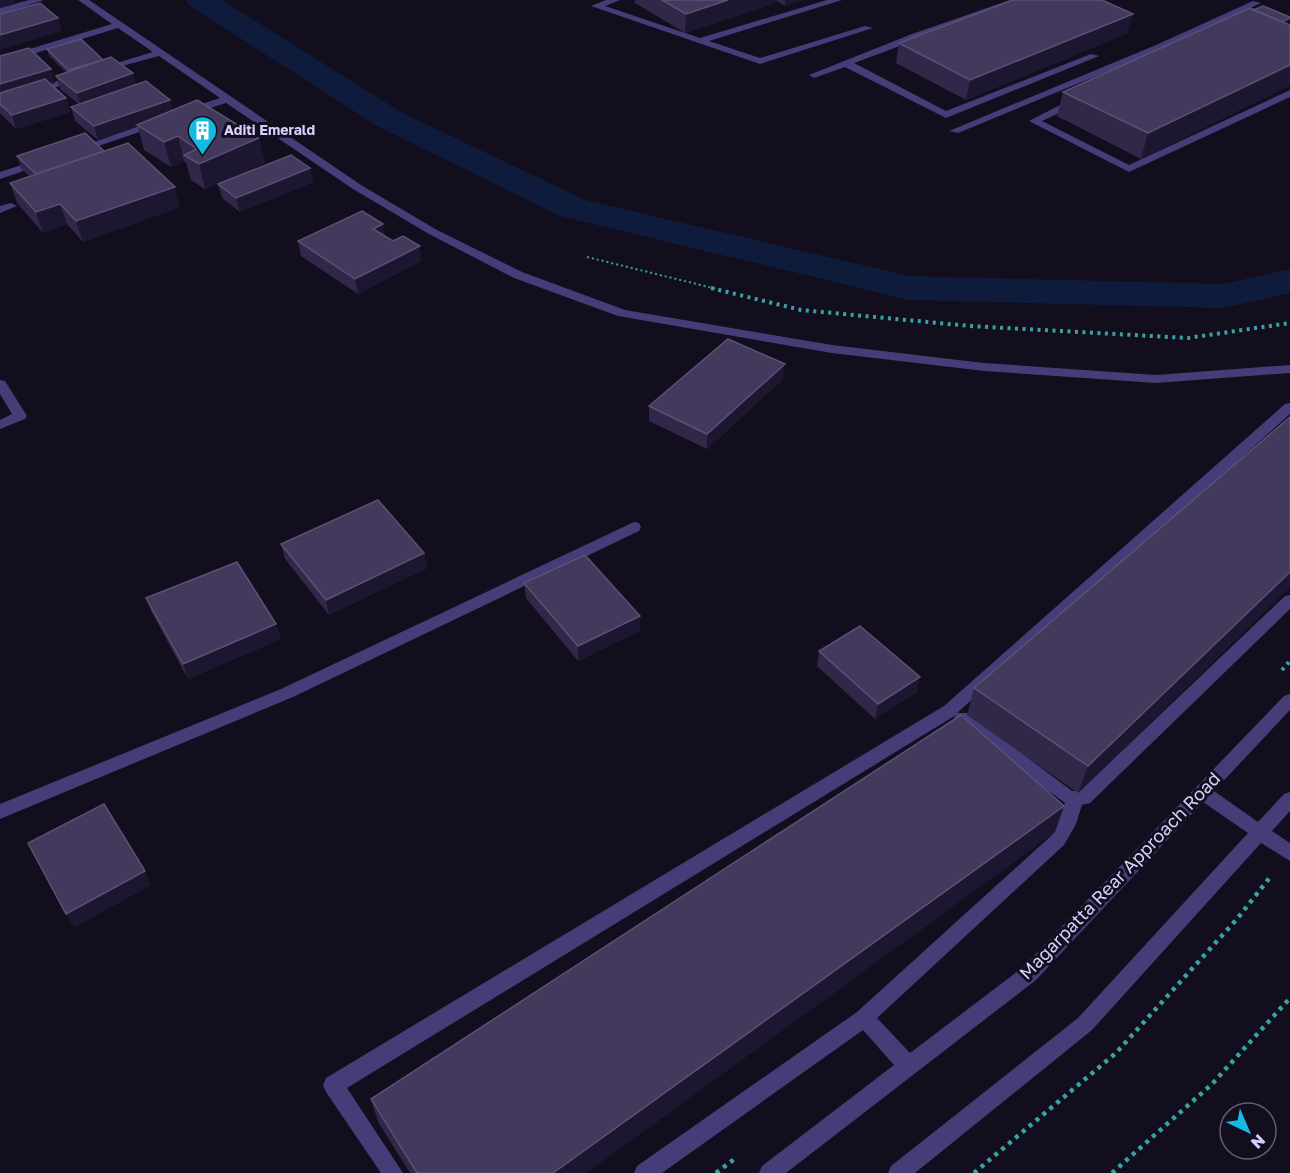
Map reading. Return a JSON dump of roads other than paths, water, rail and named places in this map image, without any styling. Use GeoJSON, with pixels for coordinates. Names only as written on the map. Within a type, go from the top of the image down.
{"type":"FeatureCollection","features":[{"type":"Feature","properties":{"kind":"street"},"geometry":{"type":"LineString","coordinates":[[0,11],[39,0]]}},
{"type":"Feature","properties":{"kind":"street"},"geometry":{"type":"LineString","coordinates":[[83,0],[357,187],[433,232],[518,275],[622,313],[832,349],[984,368],[1156,379],[1290,369]]}},
{"type":"Feature","properties":{"kind":"street"},"geometry":{"type":"LineString","coordinates":[[615,0],[596,6],[760,61],[868,28]]}},
{"type":"Feature","properties":{"kind":"street"},"geometry":{"type":"LineString","coordinates":[[699,40],[837,0]]}},
{"type":"Feature","properties":{"kind":"street"},"geometry":{"type":"LineString","coordinates":[[814,75],[924,32],[1019,0]]}},
{"type":"Feature","properties":{"kind":"street"},"geometry":{"type":"LineString","coordinates":[[954,132],[1257,4]]}},
{"type":"Feature","properties":{"kind":"street"},"geometry":{"type":"LineString","coordinates":[[0,61],[120,25]]}},
{"type":"Feature","properties":{"kind":"street"},"geometry":{"type":"LineString","coordinates":[[1164,44],[1183,53]]}},
{"type":"Feature","properties":{"kind":"street"},"geometry":{"type":"LineString","coordinates":[[0,101],[160,53]]}},
{"type":"Feature","properties":{"kind":"street"},"geometry":{"type":"LineString","coordinates":[[846,63],[946,115],[1094,56]]}},
{"type":"Feature","properties":{"kind":"street"},"geometry":{"type":"LineString","coordinates":[[1087,96],[1034,121],[1129,170],[1290,93]]}},
{"type":"Feature","properties":{"kind":"street"},"geometry":{"type":"LineString","coordinates":[[182,114],[227,99]]}},
{"type":"Feature","properties":{"kind":"street"},"geometry":{"type":"LineString","coordinates":[[68,153],[170,118]]}},
{"type":"Feature","properties":{"kind":"street"},"geometry":{"type":"LineString","coordinates":[[0,176],[45,160]]}},
{"type":"Feature","properties":{"kind":"street"},"geometry":{"type":"LineString","coordinates":[[0,384],[20,417],[0,424]]}},
{"type":"Feature","properties":{"kind":"street"},"geometry":{"type":"LineString","coordinates":[[393,1173],[333,1085],[950,710],[1290,407]]}},
{"type":"Feature","properties":{"kind":"street"},"geometry":{"type":"LineString","coordinates":[[0,812],[287,693],[634,526]]}},
{"type":"Feature","properties":{"kind":"street"},"geometry":{"type":"LineString","coordinates":[[950,710],[1067,797],[1075,800],[1090,795],[1290,600]]}},
{"type":"Feature","properties":{"kind":"street","name":"Magarpatta Rear Approach Road"},"geometry":{"type":"LineString","coordinates":[[769,1173],[1029,974],[1290,700]]}},
{"type":"Feature","properties":{"kind":"street"},"geometry":{"type":"LineString","coordinates":[[1202,792],[1290,853]]}},
{"type":"Feature","properties":{"kind":"street"},"geometry":{"type":"LineString","coordinates":[[898,1173],[1085,1024],[1290,799]]}},
{"type":"Feature","properties":{"kind":"street"},"geometry":{"type":"LineString","coordinates":[[644,1173],[864,1018],[1059,840],[1075,800]]}},
{"type":"Feature","properties":{"kind":"street"},"geometry":{"type":"LineString","coordinates":[[864,1018],[908,1066]]}},
{"type":"Feature","properties":{"kind":"waterway"},"geometry":{"type":"LineString","coordinates":[[201,0],[389,119],[573,208],[909,288],[1224,296],[1290,281]]}},
{"type":"Feature","properties":{"kind":"place","name":"Aditi Emerald"},"geometry":{"type":"Point","coordinates":[203,156]}}]}
